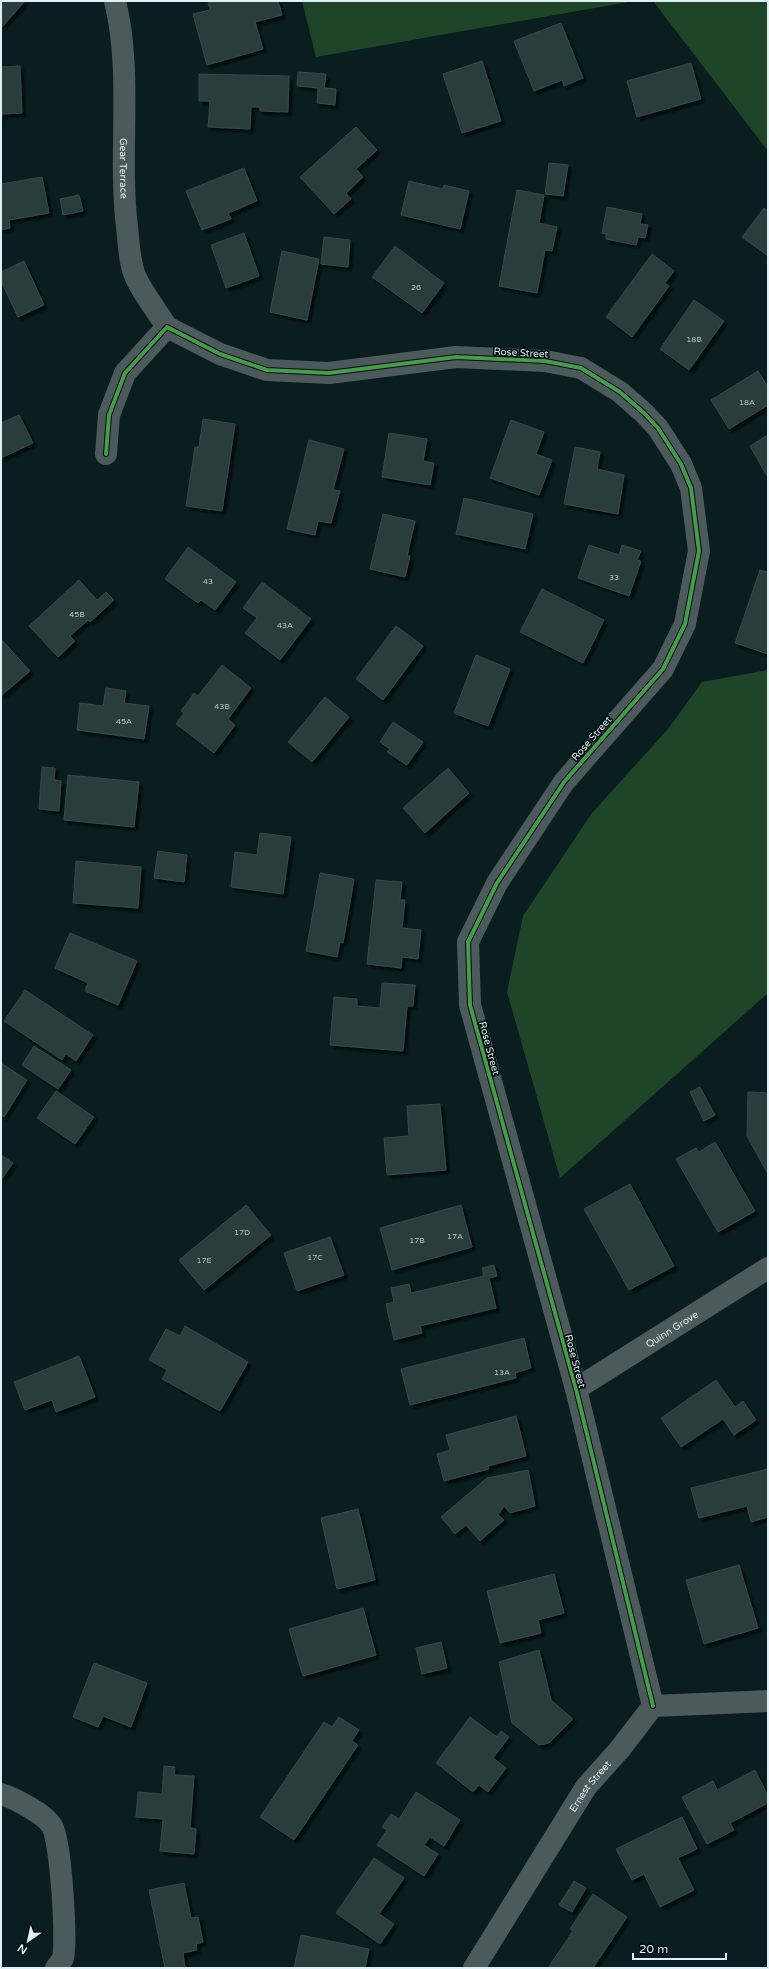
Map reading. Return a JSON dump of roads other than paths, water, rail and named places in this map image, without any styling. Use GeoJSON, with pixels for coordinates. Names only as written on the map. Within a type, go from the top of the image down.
{"type":"FeatureCollection","features":[{"type":"Feature","properties":{"kind":"street","name":"Gear Terrace"},"geometry":{"type":"LineString","coordinates":[[115,1],[121,26],[124,90],[123,203],[128,242],[136,277],[167,327]]}},
{"type":"Feature","properties":{"kind":"street"},"geometry":{"type":"LineString","coordinates":[[106,454],[109,415],[125,373],[167,327]]}},
{"type":"Feature","properties":{"kind":"street","name":"Rose Street"},"geometry":{"type":"LineString","coordinates":[[167,327],[220,354],[267,370],[329,373],[456,357],[545,360],[581,368],[620,392],[644,413],[673,450],[691,488],[700,551],[685,624],[662,669],[564,782],[497,883],[468,942],[470,1005],[576,1389],[653,1706]]}},
{"type":"Feature","properties":{"kind":"street","name":"Quinn Grove"},"geometry":{"type":"LineString","coordinates":[[576,1389],[768,1268]]}},
{"type":"Feature","properties":{"kind":"street"},"geometry":{"type":"LineString","coordinates":[[653,1706],[768,1701]]}},
{"type":"Feature","properties":{"kind":"street","name":"Ernest Street"},"geometry":{"type":"LineString","coordinates":[[474,1968],[586,1787],[620,1749],[653,1706]]}},
{"type":"Feature","properties":{"kind":"street"},"geometry":{"type":"LineString","coordinates":[[1,1794],[14,1798],[31,1808],[52,1826],[58,1852],[65,1931],[63,1959],[56,1968]]}}]}
